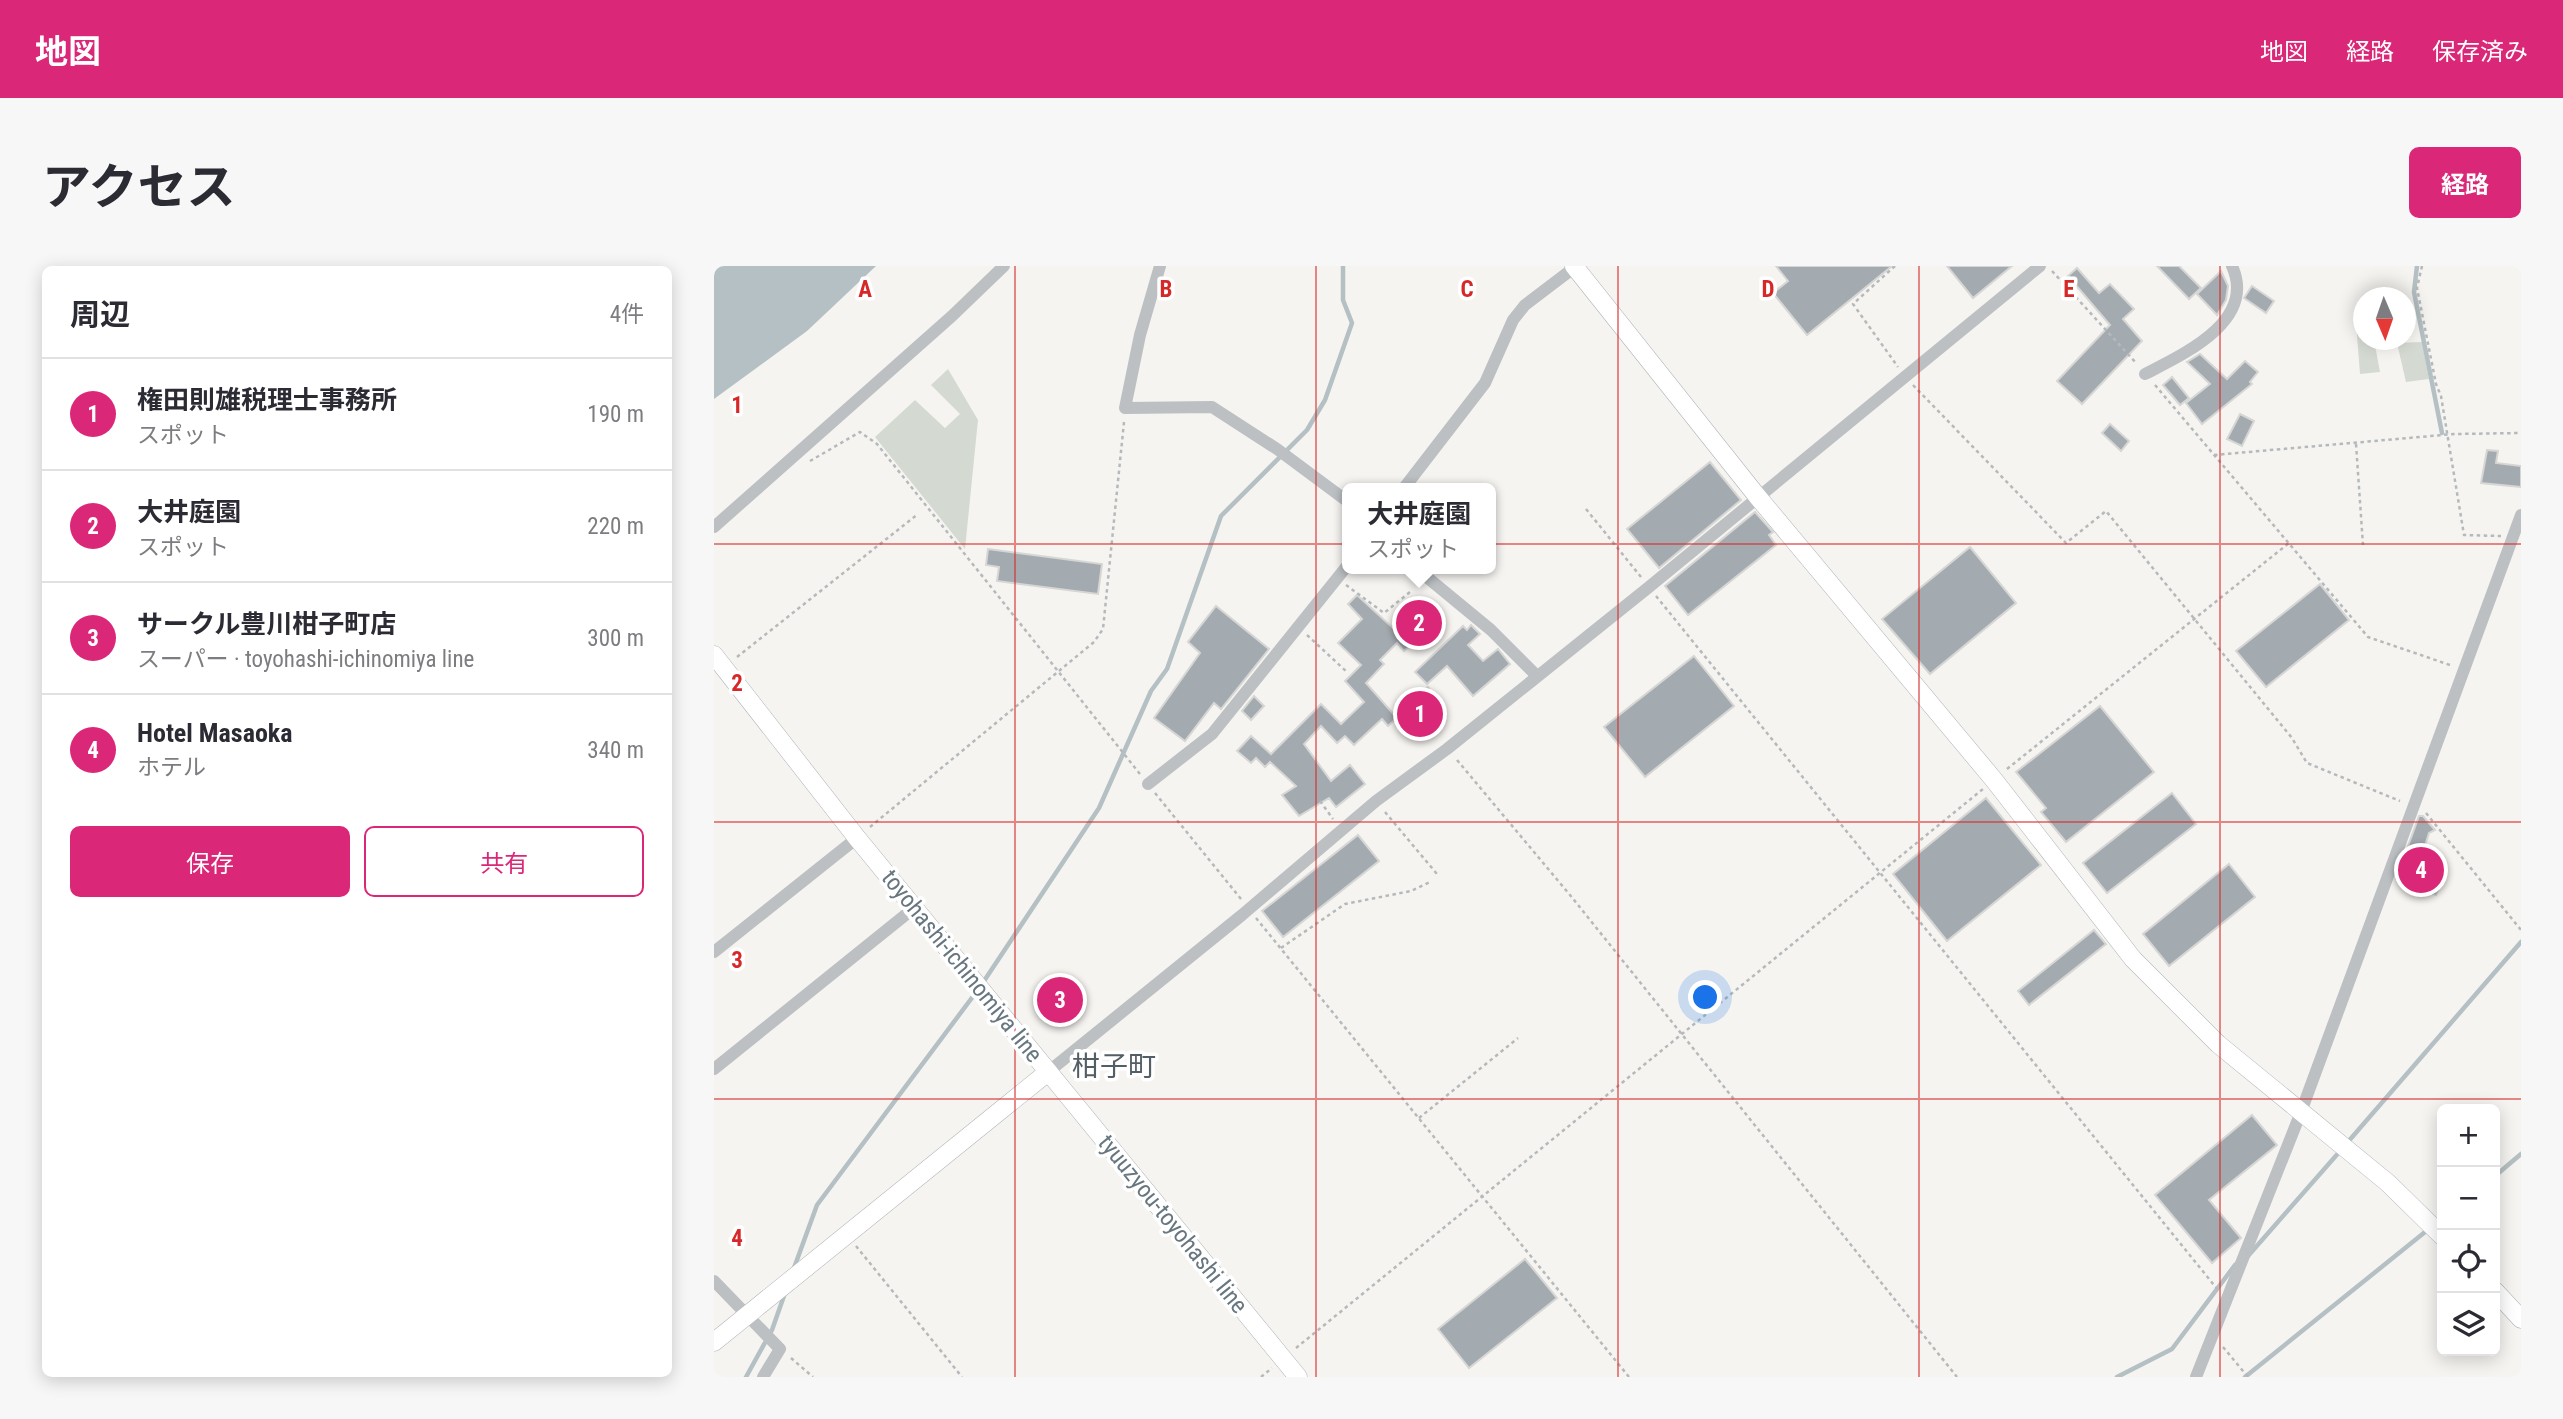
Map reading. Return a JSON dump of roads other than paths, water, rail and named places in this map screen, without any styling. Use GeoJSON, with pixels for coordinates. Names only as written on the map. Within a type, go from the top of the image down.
{"type":"FeatureCollection","features":[{"type":"Feature","properties":{"kind":"main road"},"geometry":{"type":"LineString","coordinates":[[1575,266],[1757,496],[1994,780],[2133,959],[2218,1044],[2344,1147],[2436,1229]]}},
{"type":"Feature","properties":{"kind":"main road","name":"toyohashi-ichinomiya line"},"geometry":{"type":"LineString","coordinates":[[714,1342],[1048,1072],[857,838],[722,659]]}},
{"type":"Feature","properties":{"kind":"main road","name":"tyuuzyou-toyohashi line"},"geometry":{"type":"LineString","coordinates":[[1048,1072],[1298,1377]]}},
{"type":"Feature","properties":{"kind":"main road"},"geometry":{"type":"LineString","coordinates":[[2498,1293],[2521,1319]]}},
{"type":"Feature","properties":{"kind":"street"},"geometry":{"type":"LineString","coordinates":[[714,527],[952,316],[1004,266]]}},
{"type":"Feature","properties":{"kind":"street"},"geometry":{"type":"LineString","coordinates":[[1160,266],[1140,335],[1125,408],[1212,407],[1282,453],[1342,497]]}},
{"type":"Feature","properties":{"kind":"street"},"geometry":{"type":"LineString","coordinates":[[1408,483],[1485,383],[1513,320],[1525,305],[1575,266]]}},
{"type":"Feature","properties":{"kind":"street"},"geometry":{"type":"LineString","coordinates":[[1048,1072],[1376,801],[1649,587],[2040,266]]}},
{"type":"Feature","properties":{"kind":"street"},"geometry":{"type":"LineString","coordinates":[[2146,374],[2190,351],[2225,320],[2235,305],[2237,288],[2232,266]]}},
{"type":"Feature","properties":{"kind":"street"},"geometry":{"type":"LineString","coordinates":[[2196,1377],[2301,1112],[2521,515]]}},
{"type":"Feature","properties":{"kind":"street"},"geometry":{"type":"LineString","coordinates":[[1148,784],[1212,734],[1342,572]]}},
{"type":"Feature","properties":{"kind":"street"},"geometry":{"type":"LineString","coordinates":[[1423,574],[1492,630],[1537,676]]}},
{"type":"Feature","properties":{"kind":"street"},"geometry":{"type":"LineString","coordinates":[[714,952],[857,838]]}},
{"type":"Feature","properties":{"kind":"street"},"geometry":{"type":"LineString","coordinates":[[714,1069],[914,908]]}},
{"type":"Feature","properties":{"kind":"street"},"geometry":{"type":"LineString","coordinates":[[714,1281],[778,1347],[763,1377]]}},
{"type":"Feature","properties":{"kind":"waterway"},"geometry":{"type":"LineString","coordinates":[[982,984],[1099,808],[1151,691],[1167,669],[1221,516],[1307,430],[1325,400],[1352,323],[1343,300],[1343,266]]}},
{"type":"Feature","properties":{"kind":"waterway"},"geometry":{"type":"LineString","coordinates":[[2417,266],[2414,292],[2442,433]]}},
{"type":"Feature","properties":{"kind":"waterway"},"geometry":{"type":"LineString","coordinates":[[2347,1143],[2521,942]]}},
{"type":"Feature","properties":{"kind":"waterway"},"geometry":{"type":"LineString","coordinates":[[794,1268],[817,1205],[977,991]]}},
{"type":"Feature","properties":{"kind":"waterway"},"geometry":{"type":"LineString","coordinates":[[2248,1256],[2341,1150]]}},
{"type":"Feature","properties":{"kind":"waterway"},"geometry":{"type":"LineString","coordinates":[[2500,1172],[2521,1154]]}},
{"type":"Feature","properties":{"kind":"waterway"},"geometry":{"type":"LineString","coordinates":[[2245,1377],[2430,1228]]}},
{"type":"Feature","properties":{"kind":"waterway"},"geometry":{"type":"LineString","coordinates":[[2117,1377],[2172,1349],[2235,1265]]}},
{"type":"Feature","properties":{"kind":"waterway"},"geometry":{"type":"LineString","coordinates":[[746,1377],[772,1330],[785,1293]]}},
{"type":"Feature","properties":{"kind":"place","name":"大井庭園"},"geometry":{"type":"Point","coordinates":[1419,623]}},
{"type":"Feature","properties":{"kind":"place","name":"権田則雄税理士事務所"},"geometry":{"type":"Point","coordinates":[1420,714]}},
{"type":"Feature","properties":{"kind":"place","name":"Hotel Masaoka"},"geometry":{"type":"Point","coordinates":[2421,870]}},
{"type":"Feature","properties":{"kind":"place","name":"サークル豊川柑子町店"},"geometry":{"type":"Point","coordinates":[1060,1000]}},
{"type":"Feature","properties":{"kind":"district","name":"柑子町"},"geometry":{"type":"Point","coordinates":[1114,1066]}}]}
